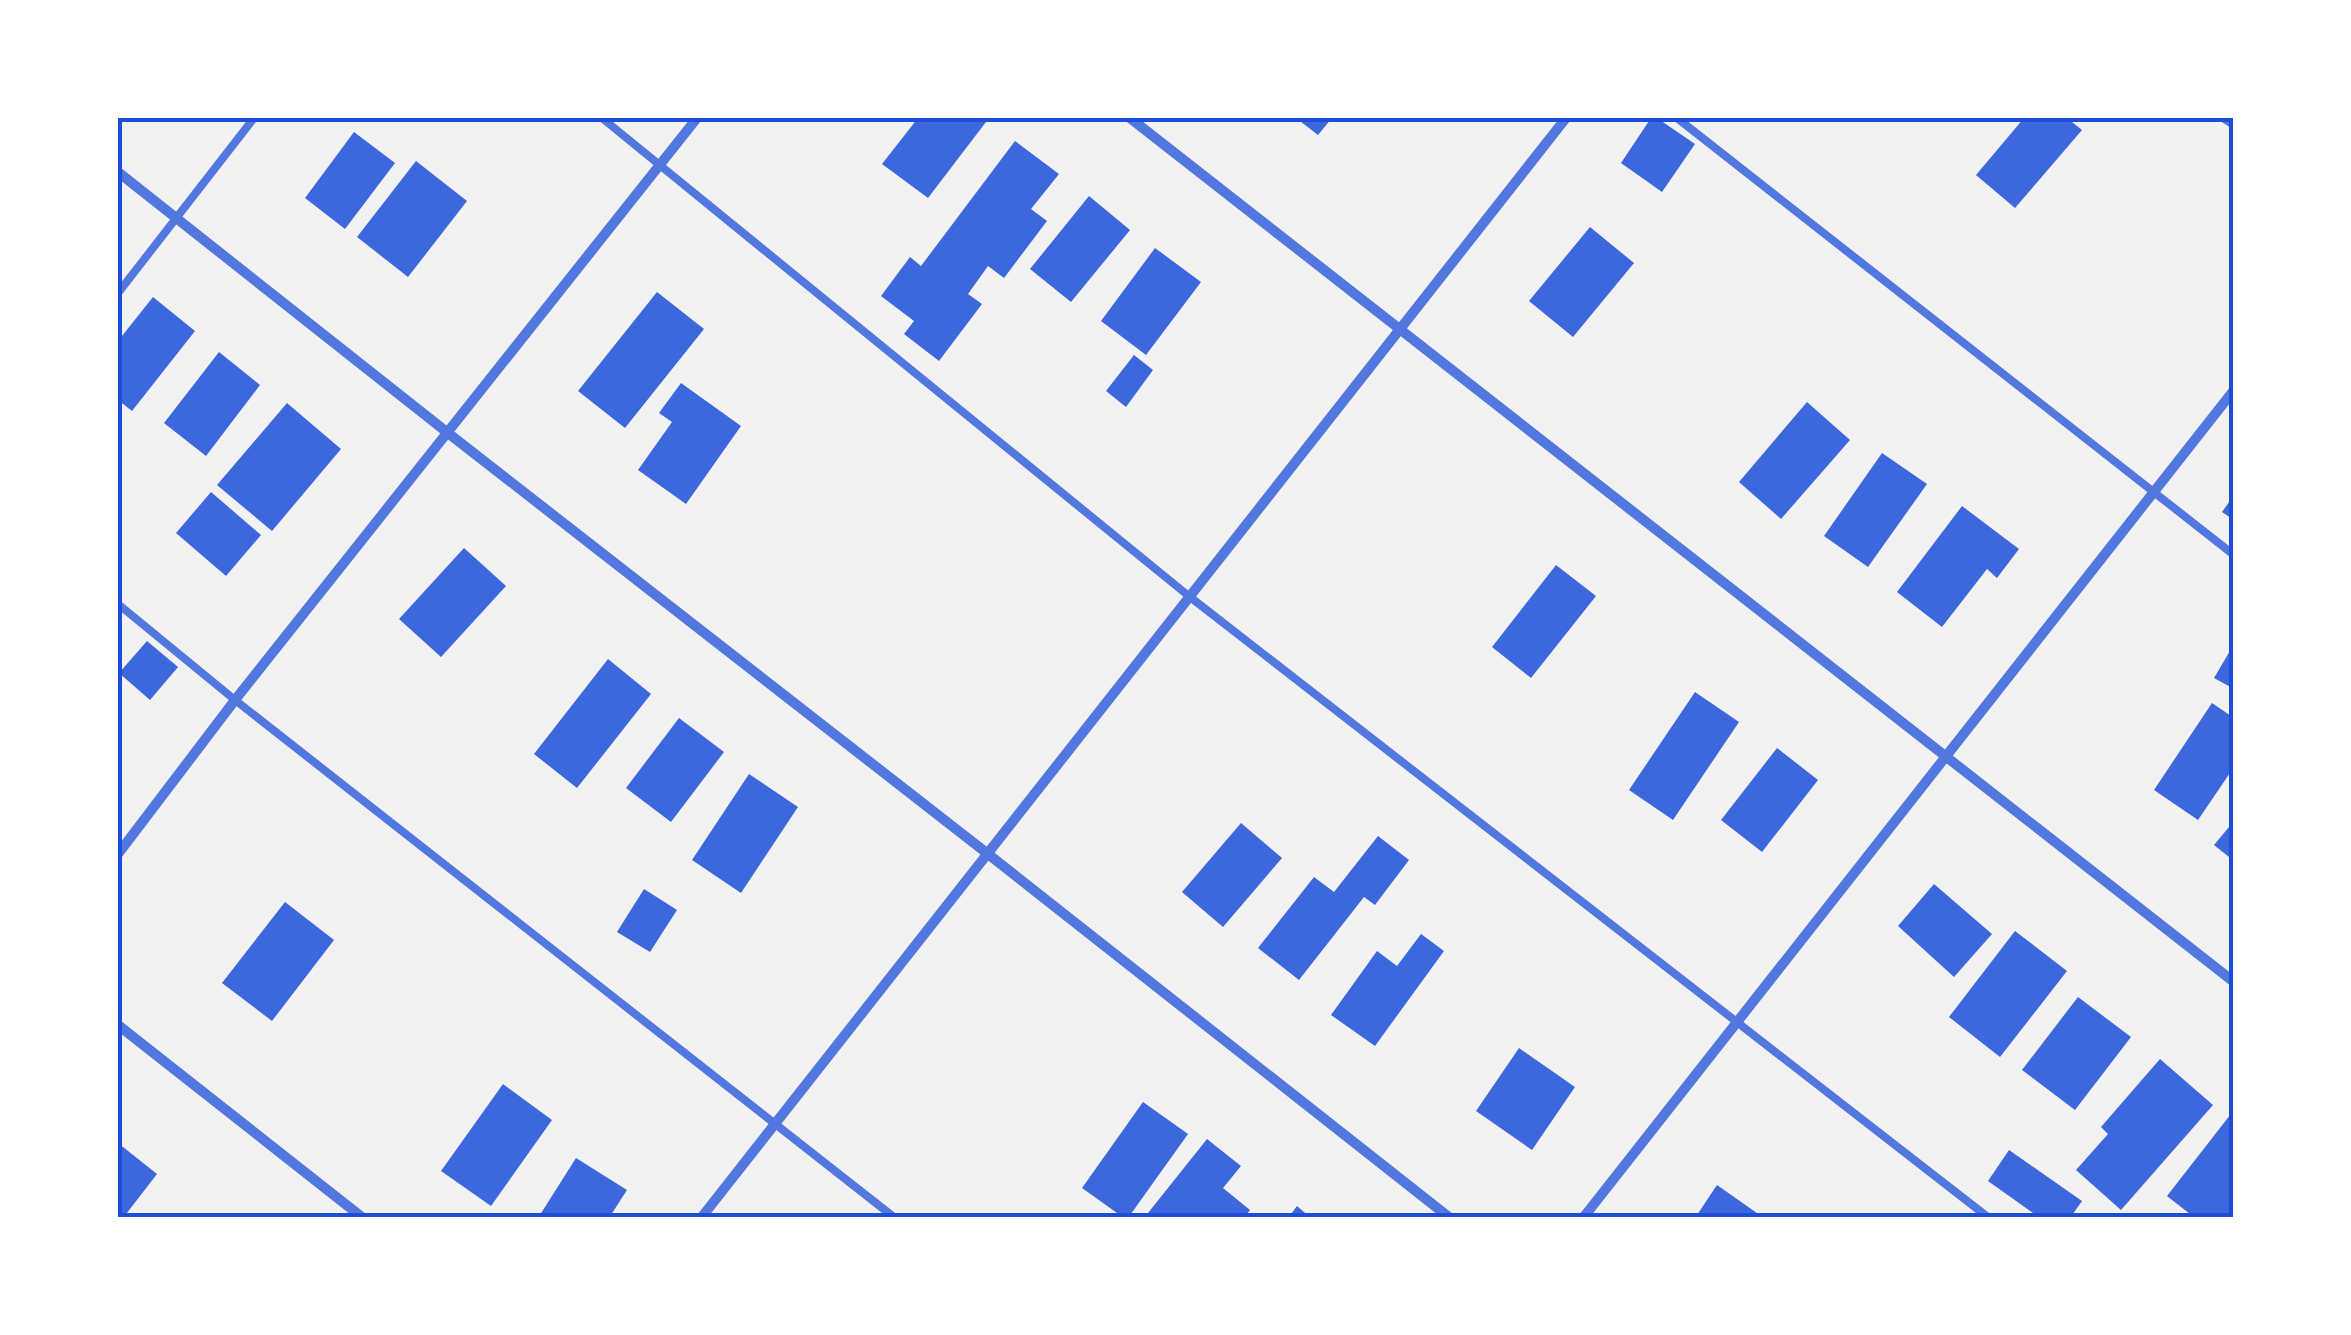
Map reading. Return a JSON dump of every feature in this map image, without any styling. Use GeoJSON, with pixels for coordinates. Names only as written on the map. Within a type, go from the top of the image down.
{"type":"FeatureCollection","features":[{"type":"Feature","properties":{"kind":"street"},"geometry":{"type":"LineString","coordinates":[[118,854],[697,118]]}},
{"type":"Feature","properties":{"kind":"street"},"geometry":{"type":"LineString","coordinates":[[1130,118],[2234,982]]}},
{"type":"Feature","properties":{"kind":"street"},"geometry":{"type":"LineString","coordinates":[[701,1218],[1566,118]]}},
{"type":"Feature","properties":{"kind":"street"},"geometry":{"type":"LineString","coordinates":[[2225,118],[2234,124]]}},
{"type":"Feature","properties":{"kind":"street"},"geometry":{"type":"LineString","coordinates":[[118,172],[1450,1218]]}},
{"type":"Feature","properties":{"kind":"street"},"geometry":{"type":"LineString","coordinates":[[1583,1218],[2234,390]]}},
{"type":"Feature","properties":{"kind":"street"},"geometry":{"type":"LineString","coordinates":[[118,1025],[364,1218]]}},
{"type":"Feature","properties":{"kind":"lane"},"geometry":{"type":"LineString","coordinates":[[118,293],[254,118]]}},
{"type":"Feature","properties":{"kind":"lane"},"geometry":{"type":"LineString","coordinates":[[602,118],[1190,598],[1989,1218]]}},
{"type":"Feature","properties":{"kind":"lane"},"geometry":{"type":"LineString","coordinates":[[1677,118],[2234,555]]}},
{"type":"Feature","properties":{"kind":"lane"},"geometry":{"type":"LineString","coordinates":[[118,604],[895,1218]]}},
{"type":"Feature","properties":{"kind":"building"},"geometry":{"type":"Polygon","coordinates":[[[918,118],[989,118],[928,198],[882,164],[918,118]]]}},
{"type":"Feature","properties":{"kind":"building"},"geometry":{"type":"Polygon","coordinates":[[[1296,118],[1332,118],[1318,135],[1296,118]]]}},
{"type":"Feature","properties":{"kind":"building"},"geometry":{"type":"Polygon","coordinates":[[[1651,118],[1657,118],[1695,144],[1662,192],[1621,163],[1651,118]]]}},
{"type":"Feature","properties":{"kind":"building"},"geometry":{"type":"Polygon","coordinates":[[[2024,118],[2067,118],[2082,130],[2015,208],[1976,175],[2024,118]]]}},
{"type":"Feature","properties":{"kind":"building"},"geometry":{"type":"Polygon","coordinates":[[[354,132],[395,163],[345,229],[305,198],[354,132]]]}},
{"type":"Feature","properties":{"kind":"building"},"geometry":{"type":"Polygon","coordinates":[[[1015,141],[1059,174],[1031,209],[1047,221],[1004,278],[988,266],[968,294],[982,304],[939,361],[904,334],[914,321],[881,296],[910,257],[921,266],[1015,141]]]}},
{"type":"Feature","properties":{"kind":"building"},"geometry":{"type":"Polygon","coordinates":[[[416,161],[467,201],[408,277],[357,237],[416,161]]]}},
{"type":"Feature","properties":{"kind":"building"},"geometry":{"type":"Polygon","coordinates":[[[1089,196],[1130,230],[1071,302],[1030,269],[1089,196]]]}},
{"type":"Feature","properties":{"kind":"building"},"geometry":{"type":"Polygon","coordinates":[[[1590,227],[1634,263],[1573,337],[1529,301],[1590,227]]]}},
{"type":"Feature","properties":{"kind":"building"},"geometry":{"type":"Polygon","coordinates":[[[1155,248],[1201,282],[1146,355],[1101,321],[1155,248]]]}},
{"type":"Feature","properties":{"kind":"building"},"geometry":{"type":"Polygon","coordinates":[[[657,292],[704,329],[625,428],[578,391],[657,292]]]}},
{"type":"Feature","properties":{"kind":"building"},"geometry":{"type":"Polygon","coordinates":[[[153,297],[195,331],[132,411],[118,400],[118,341],[153,297]]]}},
{"type":"Feature","properties":{"kind":"building"},"geometry":{"type":"Polygon","coordinates":[[[219,352],[260,385],[206,456],[164,423],[219,352]]]}},
{"type":"Feature","properties":{"kind":"building"},"geometry":{"type":"Polygon","coordinates":[[[1134,355],[1153,370],[1126,407],[1106,391],[1134,355]]]}},
{"type":"Feature","properties":{"kind":"building"},"geometry":{"type":"Polygon","coordinates":[[[681,383],[741,426],[686,504],[638,470],[672,422],[659,413],[681,383]]]}},
{"type":"Feature","properties":{"kind":"building"},"geometry":{"type":"Polygon","coordinates":[[[1807,402],[1850,440],[1781,519],[1739,482],[1807,402]]]}},
{"type":"Feature","properties":{"kind":"building"},"geometry":{"type":"Polygon","coordinates":[[[287,403],[341,449],[272,531],[217,485],[287,403]]]}},
{"type":"Feature","properties":{"kind":"building"},"geometry":{"type":"Polygon","coordinates":[[[1882,453],[1927,484],[1868,567],[1824,536],[1882,453]]]}},
{"type":"Feature","properties":{"kind":"building"},"geometry":{"type":"Polygon","coordinates":[[[211,492],[261,535],[226,576],[176,533],[211,492]]]}},
{"type":"Feature","properties":{"kind":"building"},"geometry":{"type":"Polygon","coordinates":[[[2234,495],[2234,520],[2222,512],[2234,495]]]}},
{"type":"Feature","properties":{"kind":"building"},"geometry":{"type":"Polygon","coordinates":[[[1962,506],[2019,549],[1997,578],[1987,569],[1942,627],[1897,592],[1962,506]]]}},
{"type":"Feature","properties":{"kind":"building"},"geometry":{"type":"Polygon","coordinates":[[[464,548],[506,586],[441,657],[399,619],[464,548]]]}},
{"type":"Feature","properties":{"kind":"building"},"geometry":{"type":"Polygon","coordinates":[[[1556,565],[1596,596],[1531,678],[1492,647],[1556,565]]]}},
{"type":"Feature","properties":{"kind":"building"},"geometry":{"type":"Polygon","coordinates":[[[147,641],[178,667],[150,700],[119,673],[147,641]]]}},
{"type":"Feature","properties":{"kind":"building"},"geometry":{"type":"Polygon","coordinates":[[[2234,644],[2234,689],[2214,678],[2234,644]]]}},
{"type":"Feature","properties":{"kind":"building"},"geometry":{"type":"Polygon","coordinates":[[[608,659],[651,694],[577,788],[534,754],[608,659]]]}},
{"type":"Feature","properties":{"kind":"building"},"geometry":{"type":"Polygon","coordinates":[[[1695,692],[1739,722],[1673,820],[1629,790],[1695,692]]]}},
{"type":"Feature","properties":{"kind":"building"},"geometry":{"type":"Polygon","coordinates":[[[2212,703],[2234,718],[2234,767],[2198,820],[2154,790],[2212,703]]]}},
{"type":"Feature","properties":{"kind":"building"},"geometry":{"type":"Polygon","coordinates":[[[679,718],[724,752],[671,822],[626,788],[679,718]]]}},
{"type":"Feature","properties":{"kind":"building"},"geometry":{"type":"Polygon","coordinates":[[[1777,748],[1818,780],[1762,852],[1721,820],[1777,748]]]}},
{"type":"Feature","properties":{"kind":"building"},"geometry":{"type":"Polygon","coordinates":[[[749,774],[798,807],[741,893],[692,860],[749,774]]]}},
{"type":"Feature","properties":{"kind":"building"},"geometry":{"type":"Polygon","coordinates":[[[2234,821],[2234,861],[2214,845],[2234,821]]]}},
{"type":"Feature","properties":{"kind":"building"},"geometry":{"type":"Polygon","coordinates":[[[1241,823],[1282,858],[1223,927],[1182,892],[1241,823]]]}},
{"type":"Feature","properties":{"kind":"building"},"geometry":{"type":"Polygon","coordinates":[[[1378,836],[1409,860],[1375,905],[1364,897],[1299,980],[1258,948],[1314,877],[1334,892],[1378,836]]]}},
{"type":"Feature","properties":{"kind":"building"},"geometry":{"type":"Polygon","coordinates":[[[1934,884],[1992,934],[1954,977],[1898,926],[1934,884]]]}},
{"type":"Feature","properties":{"kind":"building"},"geometry":{"type":"Polygon","coordinates":[[[644,889],[677,910],[650,952],[617,932],[644,889]]]}},
{"type":"Feature","properties":{"kind":"building"},"geometry":{"type":"Polygon","coordinates":[[[285,902],[334,940],[272,1021],[222,983],[285,902]]]}},
{"type":"Feature","properties":{"kind":"building"},"geometry":{"type":"Polygon","coordinates":[[[2015,931],[2067,971],[2000,1057],[1949,1017],[2015,931]]]}},
{"type":"Feature","properties":{"kind":"building"},"geometry":{"type":"Polygon","coordinates":[[[1421,934],[1444,951],[1375,1046],[1331,1015],[1377,951],[1397,966],[1421,934]]]}},
{"type":"Feature","properties":{"kind":"building"},"geometry":{"type":"Polygon","coordinates":[[[2078,997],[2131,1037],[2075,1110],[2022,1070],[2078,997]]]}},
{"type":"Feature","properties":{"kind":"building"},"geometry":{"type":"Polygon","coordinates":[[[1519,1048],[1575,1087],[1532,1150],[1476,1111],[1519,1048]]]}},
{"type":"Feature","properties":{"kind":"building"},"geometry":{"type":"Polygon","coordinates":[[[2160,1059],[2213,1105],[2121,1210],[2076,1170],[2108,1134],[2101,1127],[2160,1059]]]}},
{"type":"Feature","properties":{"kind":"building"},"geometry":{"type":"Polygon","coordinates":[[[503,1084],[552,1120],[491,1206],[441,1171],[503,1084]]]}},
{"type":"Feature","properties":{"kind":"building"},"geometry":{"type":"Polygon","coordinates":[[[1143,1102],[1188,1134],[1128,1218],[1124,1218],[1082,1188],[1143,1102]]]}},
{"type":"Feature","properties":{"kind":"building"},"geometry":{"type":"Polygon","coordinates":[[[2234,1110],[2234,1218],[2195,1218],[2167,1196],[2234,1110]]]}},
{"type":"Feature","properties":{"kind":"building"},"geometry":{"type":"Polygon","coordinates":[[[1207,1139],[1241,1166],[1223,1188],[1250,1210],[1244,1218],[1144,1218],[1207,1139]]]}},
{"type":"Feature","properties":{"kind":"building"},"geometry":{"type":"Polygon","coordinates":[[[118,1143],[157,1174],[123,1218],[118,1218],[118,1143]]]}},
{"type":"Feature","properties":{"kind":"building"},"geometry":{"type":"Polygon","coordinates":[[[2009,1150],[2082,1201],[2070,1218],[2040,1218],[1988,1181],[2009,1150]]]}},
{"type":"Feature","properties":{"kind":"building"},"geometry":{"type":"Polygon","coordinates":[[[576,1158],[627,1190],[609,1218],[538,1218],[576,1158]]]}},
{"type":"Feature","properties":{"kind":"building"},"geometry":{"type":"Polygon","coordinates":[[[1717,1185],[1764,1218],[1695,1218],[1717,1185]]]}},
{"type":"Feature","properties":{"kind":"building"},"geometry":{"type":"Polygon","coordinates":[[[1297,1206],[1311,1218],[1288,1218],[1297,1206]]]}}]}
